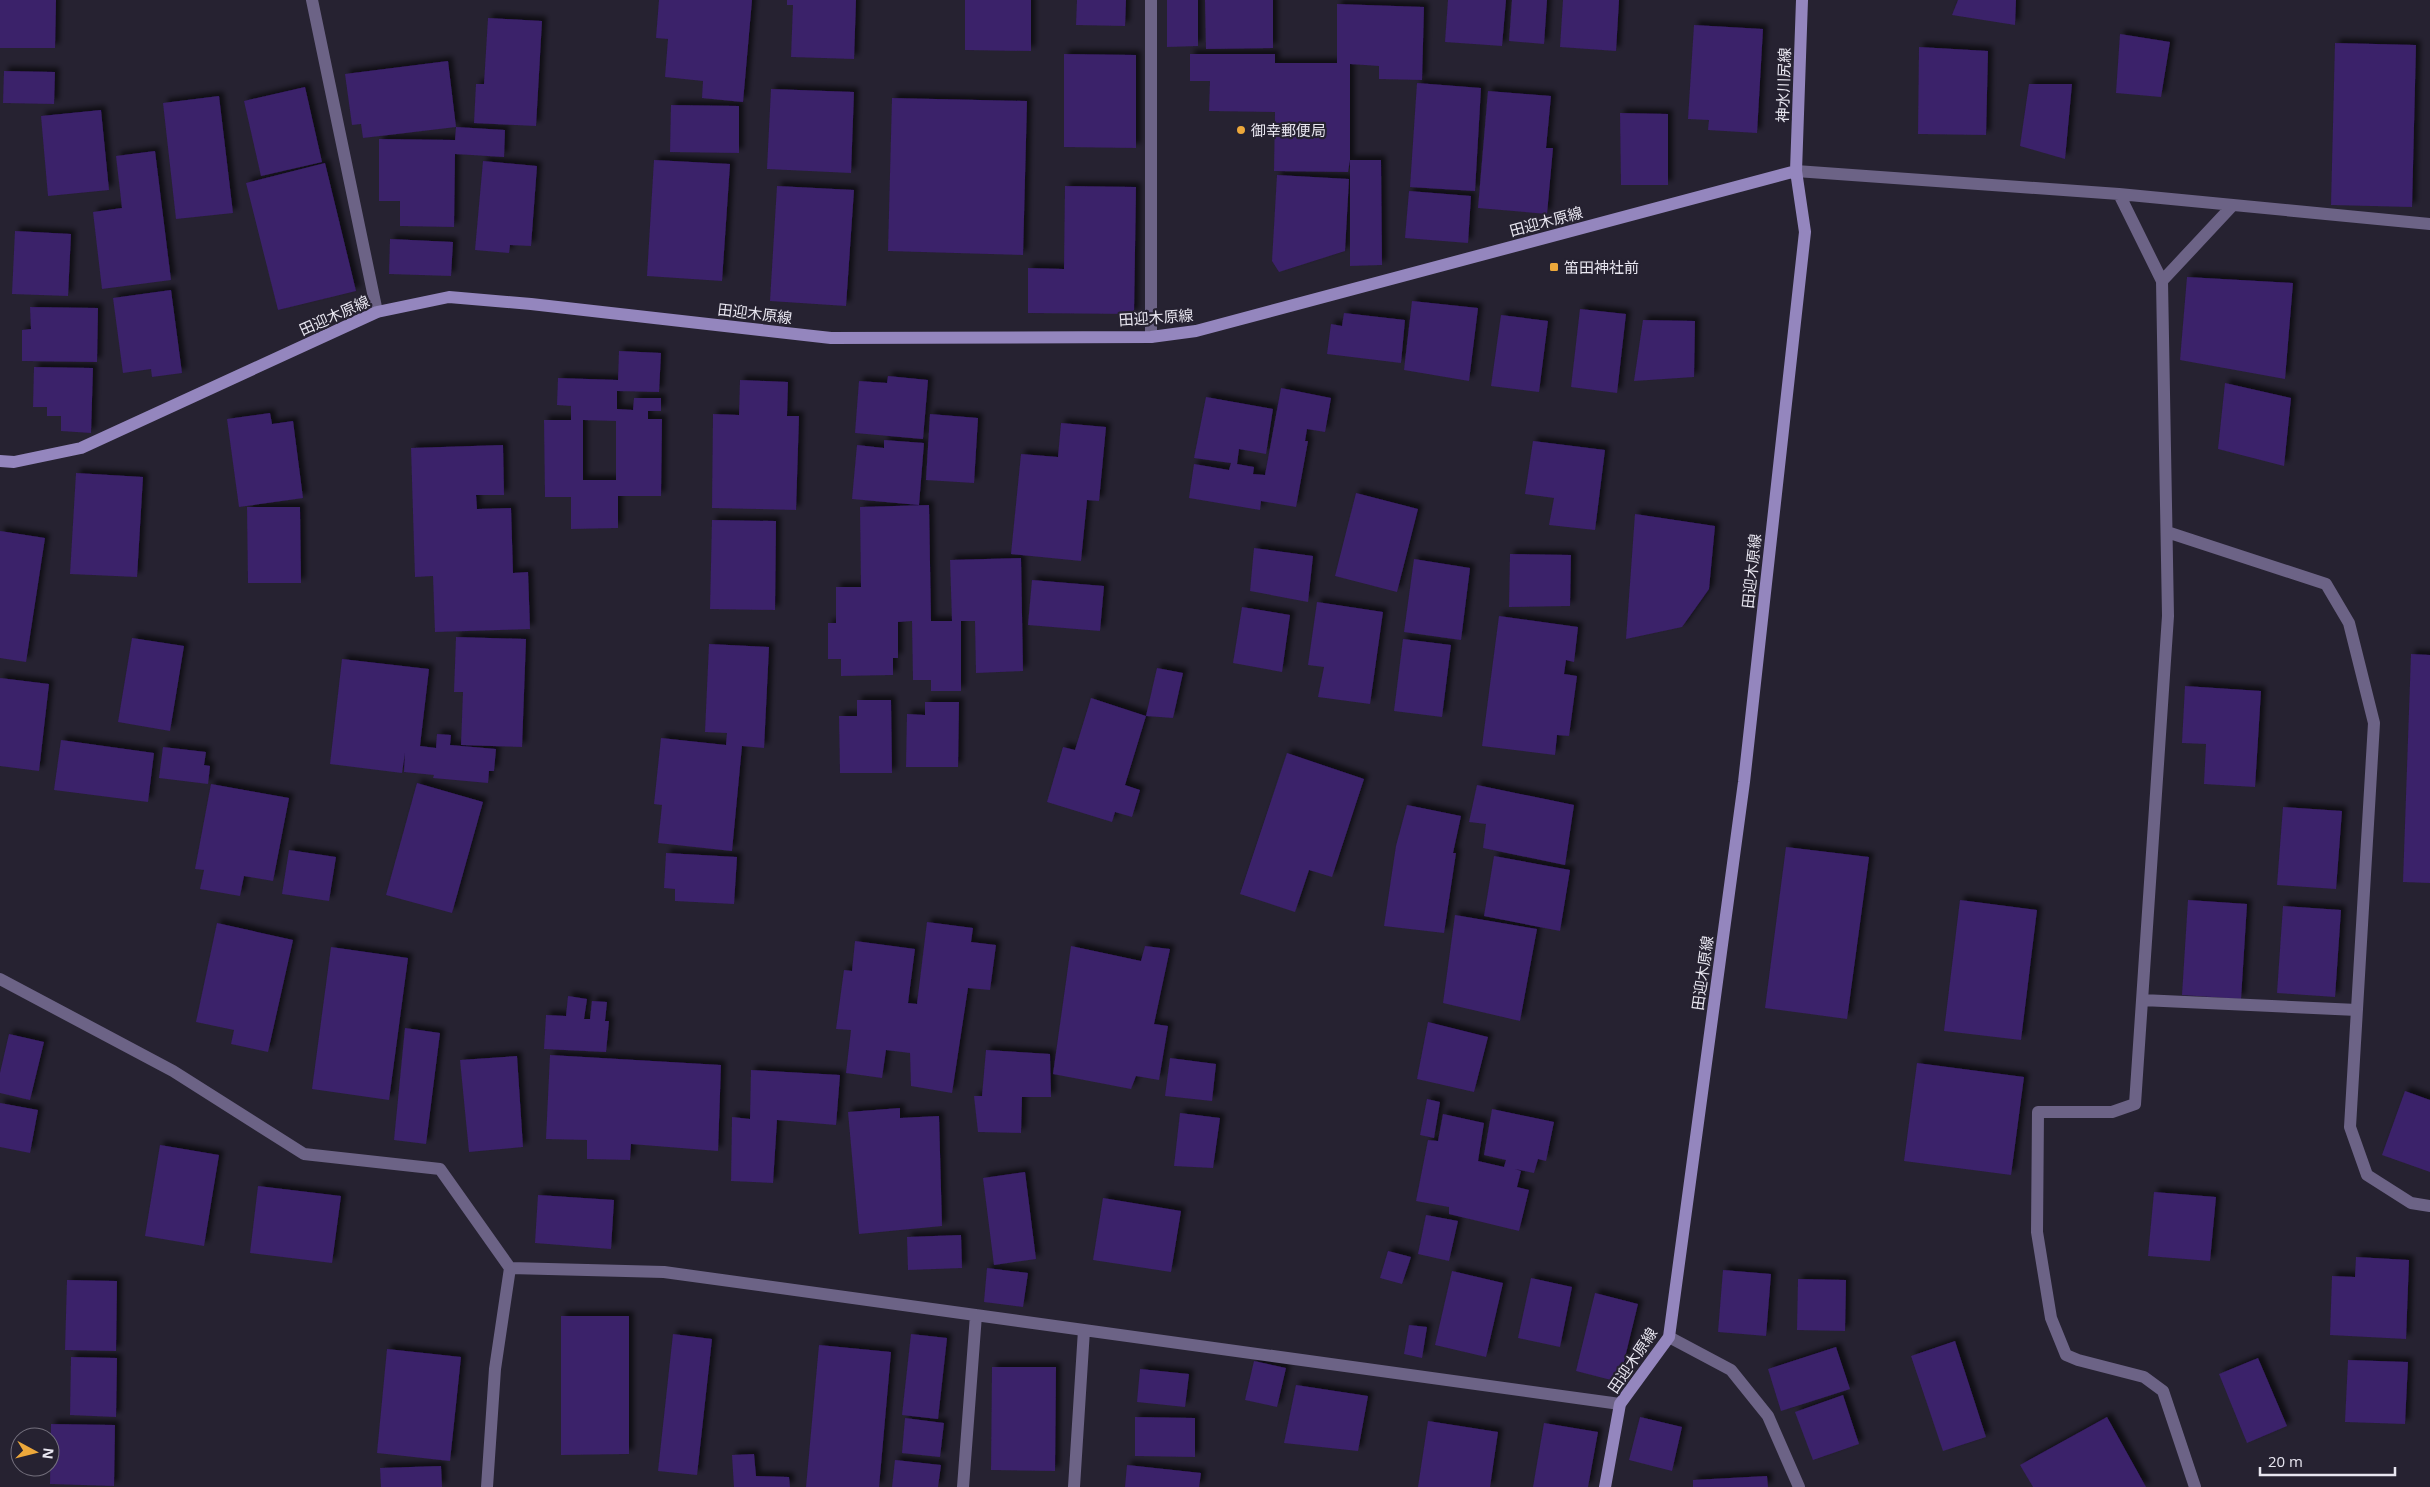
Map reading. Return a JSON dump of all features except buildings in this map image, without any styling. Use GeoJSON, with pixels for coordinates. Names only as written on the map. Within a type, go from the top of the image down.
{"type":"FeatureCollection","features":[{"type":"Feature","properties":{"kind":"main road","name":"神水川尻線"},"geometry":{"type":"LineString","coordinates":[[1796,171],[1802,0]]}},
{"type":"Feature","properties":{"kind":"main road","name":"田迎木原線"},"geometry":{"type":"LineString","coordinates":[[0,461],[14,462],[81,448],[377,312],[449,297],[531,304],[831,338],[1152,337],[1196,331],[1796,171],[1805,232],[1804,242],[1744,782],[1669,1337],[1620,1404],[1605,1487]]}},
{"type":"Feature","properties":{"kind":"street"},"geometry":{"type":"LineString","coordinates":[[312,0],[377,312]]}},
{"type":"Feature","properties":{"kind":"street"},"geometry":{"type":"LineString","coordinates":[[1150,0],[1152,337]]}},
{"type":"Feature","properties":{"kind":"street"},"geometry":{"type":"LineString","coordinates":[[1796,171],[2119,194],[2430,224]]}},
{"type":"Feature","properties":{"kind":"street"},"geometry":{"type":"LineString","coordinates":[[2119,194],[2162,281],[2167,532],[2168,616],[2136,1104],[2112,1112],[2038,1112],[2037,1232],[2051,1318],[2066,1355],[2078,1360],[2144,1377],[2163,1391],[2195,1487]]}},
{"type":"Feature","properties":{"kind":"street"},"geometry":{"type":"LineString","coordinates":[[2162,281],[2233,205]]}},
{"type":"Feature","properties":{"kind":"street"},"geometry":{"type":"LineString","coordinates":[[2167,532],[2326,584],[2349,623],[2374,723],[2350,1127],[2367,1175],[2411,1203],[2430,1206]]}},
{"type":"Feature","properties":{"kind":"street"},"geometry":{"type":"LineString","coordinates":[[0,980],[172,1071],[304,1154],[440,1169],[510,1268],[495,1369],[487,1487]]}},
{"type":"Feature","properties":{"kind":"street"},"geometry":{"type":"LineString","coordinates":[[2142,1000],[2357,1010]]}},
{"type":"Feature","properties":{"kind":"street"},"geometry":{"type":"LineString","coordinates":[[510,1268],[664,1272],[1620,1404]]}},
{"type":"Feature","properties":{"kind":"street"},"geometry":{"type":"LineString","coordinates":[[963,1487],[976,1315]]}},
{"type":"Feature","properties":{"kind":"street"},"geometry":{"type":"LineString","coordinates":[[1074,1487],[1084,1330]]}},
{"type":"Feature","properties":{"kind":"street"},"geometry":{"type":"LineString","coordinates":[[1669,1337],[1731,1370],[1768,1416],[1799,1487]]}},
{"type":"Feature","properties":{"kind":"place","name":"御幸郵便局"},"geometry":{"type":"Point","coordinates":[1241,130]}},
{"type":"Feature","properties":{"kind":"place","name":"笛田神社前"},"geometry":{"type":"Point","coordinates":[1554,267]}}]}
